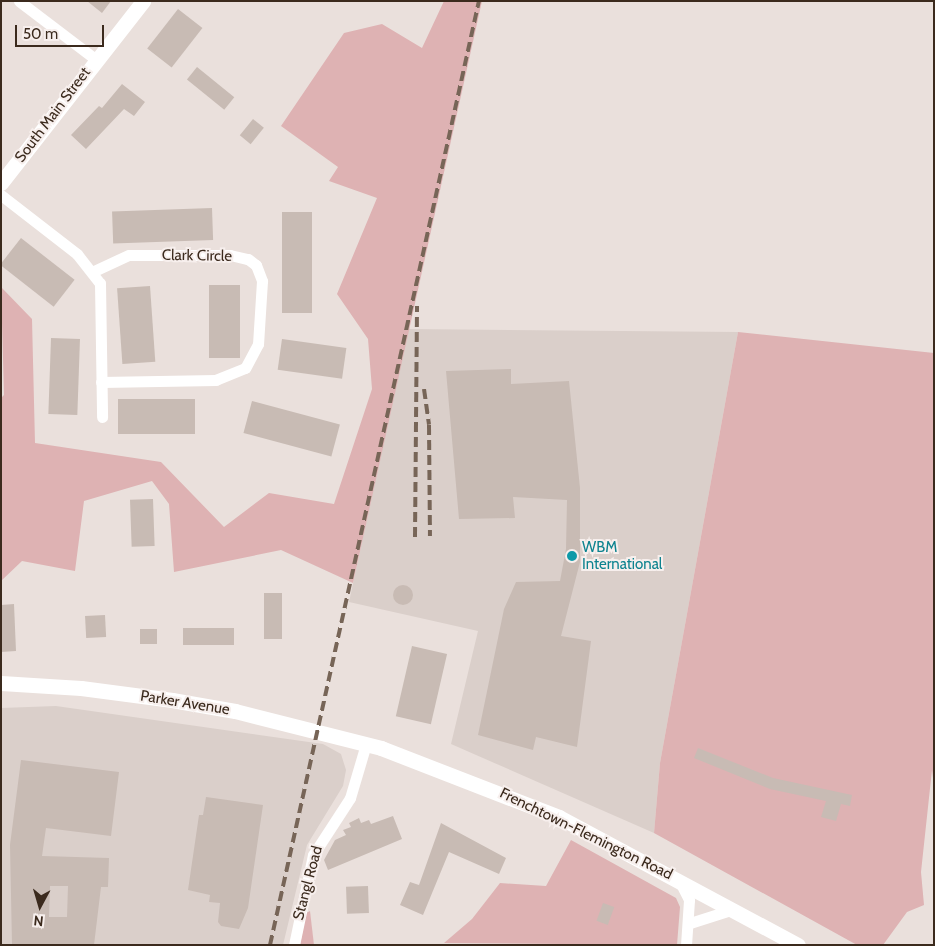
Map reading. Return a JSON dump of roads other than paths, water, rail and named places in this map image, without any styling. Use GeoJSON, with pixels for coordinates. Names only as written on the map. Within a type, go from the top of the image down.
{"type":"FeatureCollection","features":[{"type":"Feature","properties":{"kind":"main road","name":"South Main Street"},"geometry":{"type":"LineString","coordinates":[[1,184],[95,60],[143,1]]}},
{"type":"Feature","properties":{"kind":"main road","name":"Parker Avenue"},"geometry":{"type":"LineString","coordinates":[[1,684],[80,688],[172,700],[366,744]]}},
{"type":"Feature","properties":{"kind":"main road","name":"Frenchtown-Flemington Road"},"geometry":{"type":"LineString","coordinates":[[366,744],[530,804],[676,877],[798,945]]}},
{"type":"Feature","properties":{"kind":"street"},"geometry":{"type":"LineString","coordinates":[[19,1],[95,60]]}},
{"type":"Feature","properties":{"kind":"street"},"geometry":{"type":"LineString","coordinates":[[1,195],[94,271],[102,297],[102,417]]}},
{"type":"Feature","properties":{"kind":"street","name":"Clark Circle"},"geometry":{"type":"LineString","coordinates":[[94,271],[129,255],[230,256],[248,259],[256,265],[262,281],[258,344],[245,368],[216,380],[101,382]]}},
{"type":"Feature","properties":{"kind":"street","name":"Stangl Road"},"geometry":{"type":"LineString","coordinates":[[294,945],[313,855],[350,798],[366,744]]}},
{"type":"Feature","properties":{"kind":"street"},"geometry":{"type":"LineString","coordinates":[[676,877],[690,900],[690,923],[686,945]]}},
{"type":"Feature","properties":{"kind":"street"},"geometry":{"type":"LineString","coordinates":[[690,923],[735,909]]}},
{"type":"Feature","properties":{"kind":"railway"},"geometry":{"type":"LineString","coordinates":[[270,945],[479,1]]}},
{"type":"Feature","properties":{"kind":"railway"},"geometry":{"type":"LineString","coordinates":[[415,537],[417,306]]}},
{"type":"Feature","properties":{"kind":"railway"},"geometry":{"type":"LineString","coordinates":[[424,389],[429,425],[430,536]]}},
{"type":"Feature","properties":{"kind":"place","name":"WBM International"},"geometry":{"type":"Point","coordinates":[572,556]}}]}
